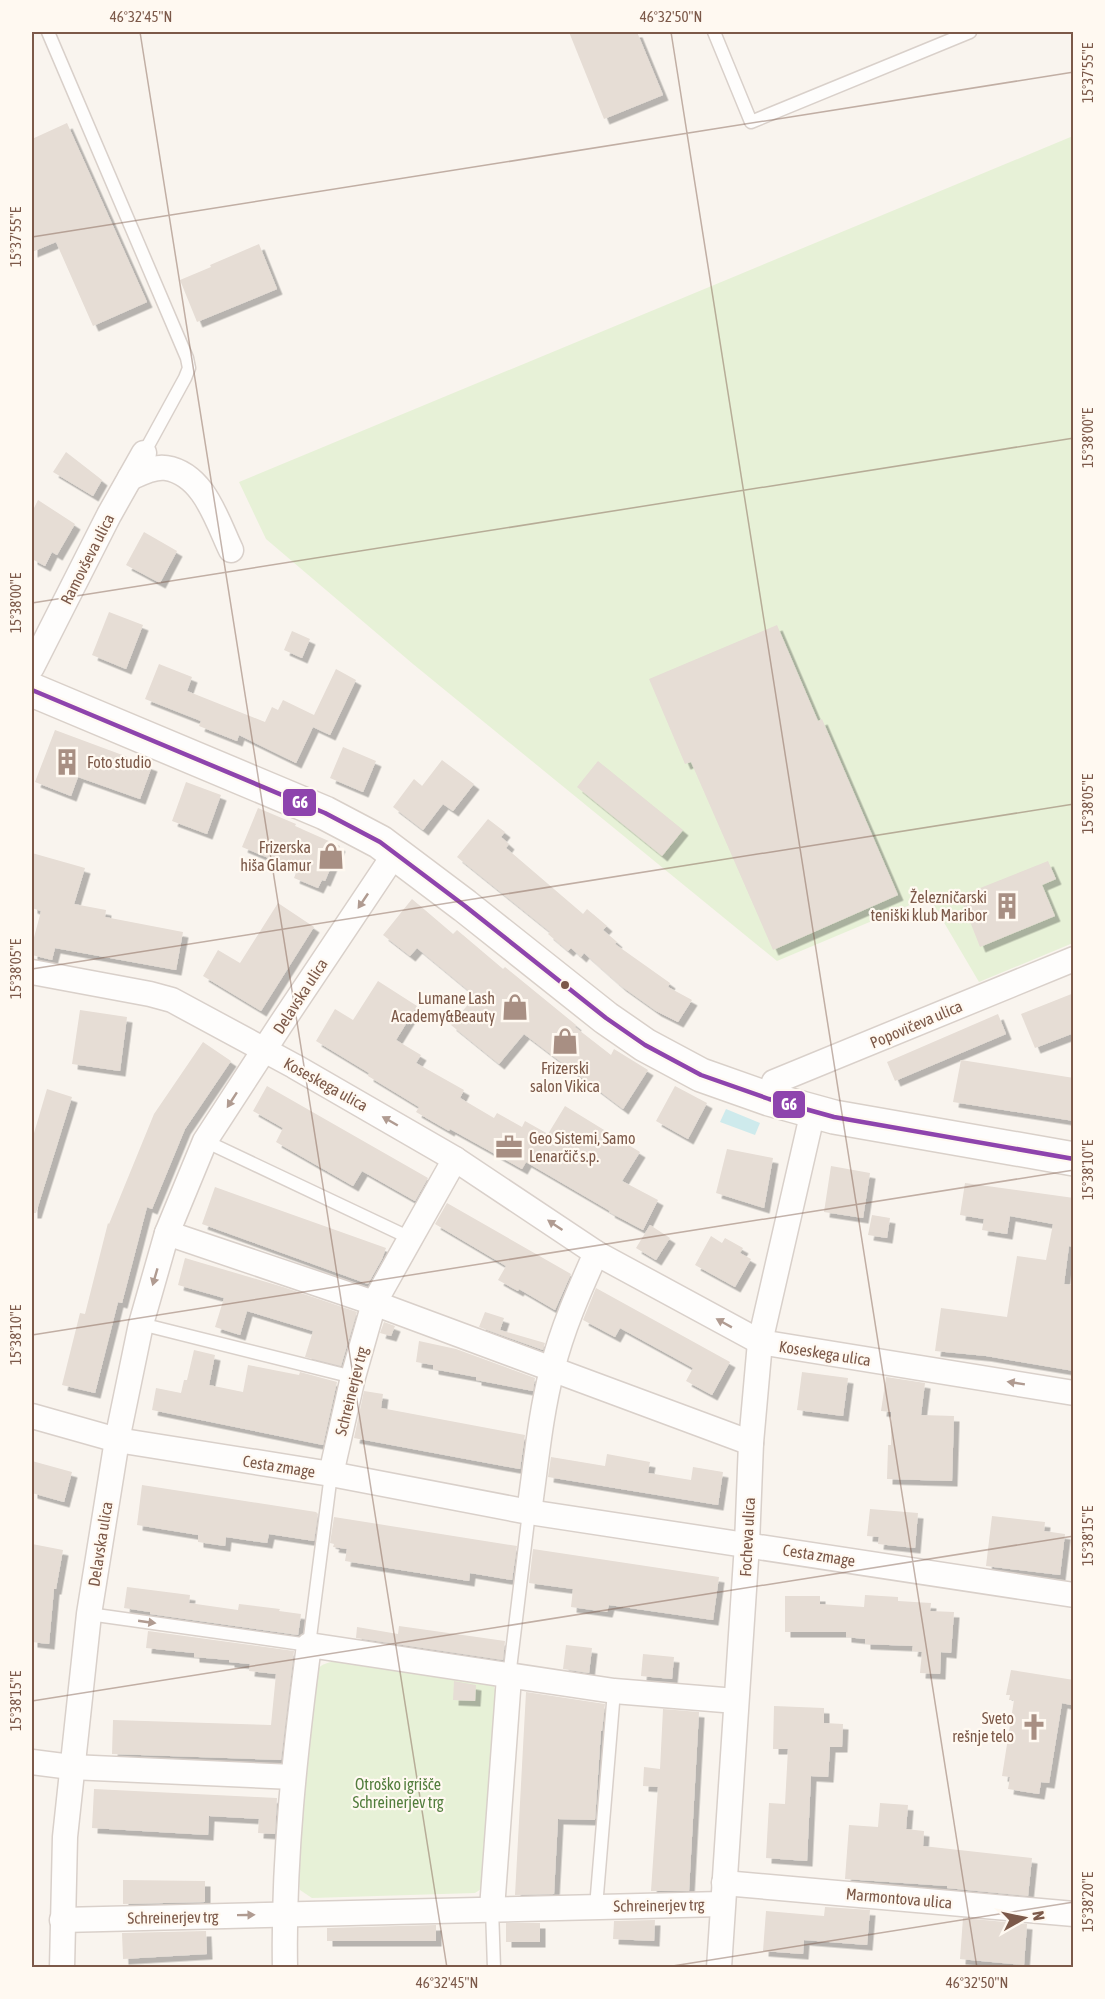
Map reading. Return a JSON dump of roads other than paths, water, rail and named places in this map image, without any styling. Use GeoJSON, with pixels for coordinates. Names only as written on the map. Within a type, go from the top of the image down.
{"type":"FeatureCollection","features":[{"type":"Feature","properties":{"kind":"street","name":"Ramovševa ulica"},"geometry":{"type":"LineString","coordinates":[[32,667],[144,453]]}},
{"type":"Feature","properties":{"kind":"street"},"geometry":{"type":"LineString","coordinates":[[130,478],[154,469],[165,468],[183,476],[202,491],[231,550]]}},
{"type":"Feature","properties":{"kind":"street"},"geometry":{"type":"LineString","coordinates":[[32,690],[325,813],[380,842],[396,852],[606,1018],[645,1045],[701,1075],[769,1099],[834,1117],[1074,1159]]}},
{"type":"Feature","properties":{"kind":"street","name":"Delavska ulica"},"geometry":{"type":"LineString","coordinates":[[62,1968],[64,1837],[89,1614],[117,1440],[141,1324],[167,1233],[205,1141],[396,852]]}},
{"type":"Feature","properties":{"kind":"street","name":"Popovičeva ulica"},"geometry":{"type":"LineString","coordinates":[[769,1099],[774,1082],[1074,959]]}},
{"type":"Feature","properties":{"kind":"street","name":"Koseskega ulica"},"geometry":{"type":"LineString","coordinates":[[32,972],[172,1000],[294,1066],[455,1159],[596,1253],[760,1342],[1074,1393]]}},
{"type":"Feature","properties":{"kind":"street","name":"Focheva ulica"},"geometry":{"type":"LineString","coordinates":[[719,1968],[747,1544],[751,1443],[760,1342],[813,1111]]}},
{"type":"Feature","properties":{"kind":"street","name":"Schreinerjev trg"},"geometry":{"type":"LineString","coordinates":[[331,1474],[353,1377],[374,1303],[455,1159]]}},
{"type":"Feature","properties":{"kind":"street"},"geometry":{"type":"LineString","coordinates":[[167,1233],[374,1303],[751,1443]]}},
{"type":"Feature","properties":{"kind":"street"},"geometry":{"type":"LineString","coordinates":[[528,1512],[540,1428],[552,1371],[567,1319],[596,1253]]}},
{"type":"Feature","properties":{"kind":"street","name":"Cesta zmage"},"geometry":{"type":"LineString","coordinates":[[32,1416],[117,1440],[331,1474],[528,1512],[1074,1595]]}},
{"type":"Feature","properties":{"kind":"street"},"geometry":{"type":"LineString","coordinates":[[309,1644],[614,1692],[736,1701]]}},
{"type":"Feature","properties":{"kind":"street","name":"Schreinerjev trg"},"geometry":{"type":"LineString","coordinates":[[285,1968],[284,1914],[292,1777],[309,1644]]}},
{"type":"Feature","properties":{"kind":"street"},"geometry":{"type":"LineString","coordinates":[[492,1909],[509,1677]]}},
{"type":"Feature","properties":{"kind":"street"},"geometry":{"type":"LineString","coordinates":[[32,1762],[71,1767],[292,1777]]}},
{"type":"Feature","properties":{"kind":"street","name":"Schreinerjev trg"},"geometry":{"type":"LineString","coordinates":[[62,1920],[596,1906],[723,1893]]}},
{"type":"Feature","properties":{"kind":"street","name":"Marmontova ulica"},"geometry":{"type":"LineString","coordinates":[[723,1893],[1074,1914]]}},
{"type":"Feature","properties":{"kind":"lane"},"geometry":{"type":"LineString","coordinates":[[48,32],[187,358],[189,368],[185,378],[144,453]]}},
{"type":"Feature","properties":{"kind":"lane"},"geometry":{"type":"LineString","coordinates":[[714,32],[752,122],[970,32]]}},
{"type":"Feature","properties":{"kind":"lane"},"geometry":{"type":"LineString","coordinates":[[205,1141],[410,1238]]}},
{"type":"Feature","properties":{"kind":"lane"},"geometry":{"type":"LineString","coordinates":[[141,1324],[353,1377]]}},
{"type":"Feature","properties":{"kind":"lane","name":"Schreinerjev trg"},"geometry":{"type":"LineString","coordinates":[[309,1644],[331,1474]]}},
{"type":"Feature","properties":{"kind":"lane"},"geometry":{"type":"LineString","coordinates":[[509,1677],[528,1512]]}},
{"type":"Feature","properties":{"kind":"lane"},"geometry":{"type":"LineString","coordinates":[[89,1614],[309,1644]]}},
{"type":"Feature","properties":{"kind":"lane","name":"Schreinerjev trg"},"geometry":{"type":"LineString","coordinates":[[596,1906],[614,1692]]}},
{"type":"Feature","properties":{"kind":"lane"},"geometry":{"type":"LineString","coordinates":[[492,1909],[494,1968]]}},
{"type":"Feature","properties":{"kind":"water"},"geometry":{"type":"Polygon","coordinates":[[[726,1109],[760,1123],[755,1135],[720,1122],[726,1109]]]}},
{"type":"Feature","properties":{"kind":"place","name":"Foto studio"},"geometry":{"type":"Point","coordinates":[67,762]}},
{"type":"Feature","properties":{"kind":"place","name":"Frizerska hiša Glamur"},"geometry":{"type":"Point","coordinates":[331,856]}},
{"type":"Feature","properties":{"kind":"place","name":"Železničarski teniški klub Maribor"},"geometry":{"type":"Point","coordinates":[1007,906]}},
{"type":"Feature","properties":{"kind":"place","name":"Lumane Lash Academy&Beauty"},"geometry":{"type":"Point","coordinates":[515,1007]}},
{"type":"Feature","properties":{"kind":"place","name":"Frizerski salon Vikica"},"geometry":{"type":"Point","coordinates":[565,1041]}},
{"type":"Feature","properties":{"kind":"place","name":"Geo Sistemi, Samo Lenarčič s.p."},"geometry":{"type":"Point","coordinates":[509,1147]}},
{"type":"Feature","properties":{"kind":"place","name":"Sveto rešnje telo"},"geometry":{"type":"Point","coordinates":[1034,1727]}},
{"type":"Feature","properties":{"kind":"park label","name":"Otroško igrišče Schreinerjev trg"},"geometry":{"type":"Point","coordinates":[398,1793]}}]}
